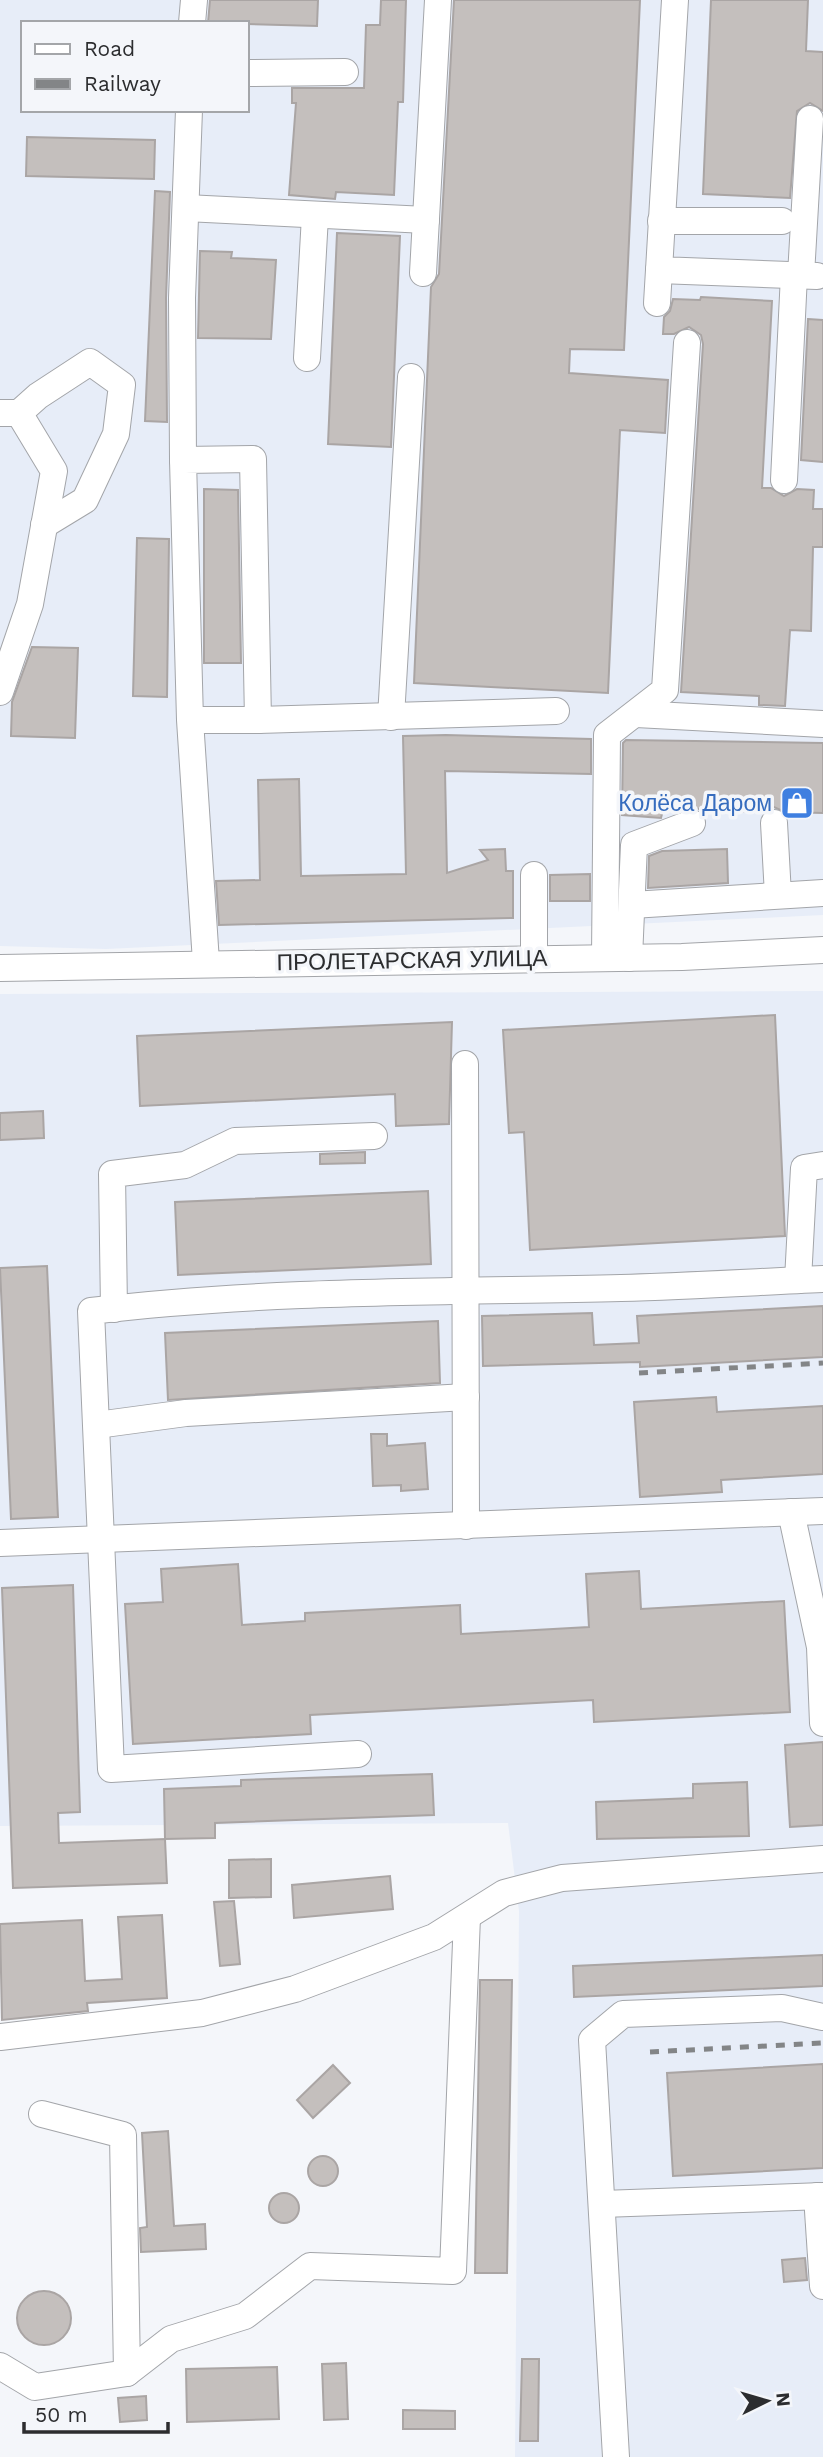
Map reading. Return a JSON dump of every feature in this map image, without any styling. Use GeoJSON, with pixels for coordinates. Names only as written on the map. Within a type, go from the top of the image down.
{"type":"FeatureCollection","features":[{"type":"Feature","properties":{"kind":"street"},"geometry":{"type":"LineString","coordinates":[[192,21],[194,0]]}},
{"type":"Feature","properties":{"kind":"street"},"geometry":{"type":"LineString","coordinates":[[423,273],[438,0]]}},
{"type":"Feature","properties":{"kind":"street"},"geometry":{"type":"LineString","coordinates":[[657,303],[675,0]]}},
{"type":"Feature","properties":{"kind":"street"},"geometry":{"type":"LineString","coordinates":[[248,73],[345,72]]}},
{"type":"Feature","properties":{"kind":"street"},"geometry":{"type":"LineString","coordinates":[[189,112],[183,460],[190,720],[206,962]]}},
{"type":"Feature","properties":{"kind":"street"},"geometry":{"type":"LineString","coordinates":[[784,480],[809,276],[810,119]]}},
{"type":"Feature","properties":{"kind":"street"},"geometry":{"type":"LineString","coordinates":[[186,208],[426,220]]}},
{"type":"Feature","properties":{"kind":"street"},"geometry":{"type":"LineString","coordinates":[[307,358],[315,216]]}},
{"type":"Feature","properties":{"kind":"street"},"geometry":{"type":"LineString","coordinates":[[661,221],[782,221]]}},
{"type":"Feature","properties":{"kind":"street"},"geometry":{"type":"LineString","coordinates":[[659,270],[809,276]]}},
{"type":"Feature","properties":{"kind":"street"},"geometry":{"type":"LineString","coordinates":[[617,958],[607,735],[665,690],[687,343]]}},
{"type":"Feature","properties":{"kind":"street"},"geometry":{"type":"LineString","coordinates":[[0,692],[30,604],[44,525],[54,471],[9,413],[90,362],[122,385],[116,434],[85,500],[44,525]]}},
{"type":"Feature","properties":{"kind":"street"},"geometry":{"type":"LineString","coordinates":[[391,717],[411,377]]}},
{"type":"Feature","properties":{"kind":"street"},"geometry":{"type":"LineString","coordinates":[[183,460],[253,459],[258,720]]}},
{"type":"Feature","properties":{"kind":"street"},"geometry":{"type":"LineString","coordinates":[[190,720],[556,711]]}},
{"type":"Feature","properties":{"kind":"street"},"geometry":{"type":"LineString","coordinates":[[636,714],[823,724]]}},
{"type":"Feature","properties":{"kind":"street"},"geometry":{"type":"LineString","coordinates":[[617,958],[632,905],[634,845],[692,823]]}},
{"type":"Feature","properties":{"kind":"street"},"geometry":{"type":"LineString","coordinates":[[774,823],[778,895]]}},
{"type":"Feature","properties":{"kind":"street"},"geometry":{"type":"LineString","coordinates":[[534,875],[534,959]]}},
{"type":"Feature","properties":{"kind":"street"},"geometry":{"type":"LineString","coordinates":[[632,905],[823,892]]}},
{"type":"Feature","properties":{"kind":"street","name":"ПРОЛЕТАРСКАЯ УЛИЦА"},"geometry":{"type":"LineString","coordinates":[[0,968],[206,962],[682,957],[823,950]]}},
{"type":"Feature","properties":{"kind":"street"},"geometry":{"type":"LineString","coordinates":[[465,1064],[466,1526]]}},
{"type":"Feature","properties":{"kind":"street"},"geometry":{"type":"LineString","coordinates":[[114,1309],[112,1174],[185,1166],[235,1141],[374,1136]]}},
{"type":"Feature","properties":{"kind":"street"},"geometry":{"type":"LineString","coordinates":[[358,1754],[111,1769],[91,1311],[158,1303],[466,1289],[622,1288],[811,1280],[804,1168],[823,1165]]}},
{"type":"Feature","properties":{"kind":"street"},"geometry":{"type":"LineString","coordinates":[[97,1425],[186,1413],[466,1397]]}},
{"type":"Feature","properties":{"kind":"street"},"geometry":{"type":"LineString","coordinates":[[0,1543],[823,1511]]}},
{"type":"Feature","properties":{"kind":"street"},"geometry":{"type":"LineString","coordinates":[[791,1513],[820,1647],[823,1723]]}},
{"type":"Feature","properties":{"kind":"street"},"geometry":{"type":"LineString","coordinates":[[0,2037],[202,2013],[307,1984],[435,1937],[504,1894],[562,1878],[823,1859]]}},
{"type":"Feature","properties":{"kind":"street"},"geometry":{"type":"LineString","coordinates":[[0,2366],[35,2387],[127,2373],[172,2339],[245,2316],[310,2266],[453,2271],[467,1917]]}},
{"type":"Feature","properties":{"kind":"street"},"geometry":{"type":"LineString","coordinates":[[616,2457],[592,2040],[623,2014],[782,2008],[823,2017]]}},
{"type":"Feature","properties":{"kind":"street"},"geometry":{"type":"LineString","coordinates":[[42,2114],[124,2135],[127,2373]]}},
{"type":"Feature","properties":{"kind":"street"},"geometry":{"type":"LineString","coordinates":[[602,2204],[820,2196],[823,2286]]}},
{"type":"Feature","properties":{"kind":"shaded area"},"geometry":{"type":"Polygon","coordinates":[[[0,0],[823,0],[823,915],[106,949],[0,946],[0,0]]]}},
{"type":"Feature","properties":{"kind":"shaded area"},"geometry":{"type":"Polygon","coordinates":[[[823,991],[823,2457],[515,2457],[519,1911],[508,1823],[0,1826],[0,994],[823,991]]]}},
{"type":"Feature","properties":{"kind":"building"},"geometry":{"type":"Polygon","coordinates":[[[210,0],[318,0],[317,26],[208,21],[210,0]]]}},
{"type":"Feature","properties":{"kind":"building"},"geometry":{"type":"Polygon","coordinates":[[[381,0],[406,0],[403,102],[398,102],[394,195],[336,192],[335,199],[289,195],[296,103],[292,103],[292,88],[364,88],[366,25],[380,25],[381,0]]]}},
{"type":"Feature","properties":{"kind":"building"},"geometry":{"type":"Polygon","coordinates":[[[454,0],[640,0],[624,350],[570,349],[569,373],[668,380],[665,433],[620,430],[608,693],[414,683],[431,287],[439,274],[454,0]]]}},
{"type":"Feature","properties":{"kind":"building"},"geometry":{"type":"Polygon","coordinates":[[[711,0],[808,0],[806,51],[823,52],[823,111],[810,103],[797,111],[790,198],[703,194],[711,0]]]}},
{"type":"Feature","properties":{"kind":"building"},"geometry":{"type":"Polygon","coordinates":[[[27,137],[155,140],[154,179],[26,176],[27,137]]]}},
{"type":"Feature","properties":{"kind":"building"},"geometry":{"type":"Polygon","coordinates":[[[155,191],[170,192],[166,298],[167,422],[145,421],[155,191]]]}},
{"type":"Feature","properties":{"kind":"building"},"geometry":{"type":"Polygon","coordinates":[[[337,233],[400,236],[391,447],[328,444],[337,233]]]}},
{"type":"Feature","properties":{"kind":"building"},"geometry":{"type":"Polygon","coordinates":[[[200,251],[232,252],[231,258],[276,260],[271,339],[198,338],[200,251]]]}},
{"type":"Feature","properties":{"kind":"building"},"geometry":{"type":"Polygon","coordinates":[[[701,297],[772,301],[762,488],[771,488],[784,496],[797,489],[814,490],[813,509],[823,509],[823,547],[813,547],[811,631],[790,630],[785,706],[759,705],[759,696],[681,692],[703,344],[701,335],[689,327],[674,334],[663,334],[664,317],[670,311],[673,299],[700,300],[701,297]]]}},
{"type":"Feature","properties":{"kind":"building"},"geometry":{"type":"Polygon","coordinates":[[[808,319],[823,320],[823,462],[801,460],[808,319]]]}},
{"type":"Feature","properties":{"kind":"building"},"geometry":{"type":"Polygon","coordinates":[[[204,489],[238,490],[241,663],[204,663],[204,489]]]}},
{"type":"Feature","properties":{"kind":"building"},"geometry":{"type":"Polygon","coordinates":[[[137,538],[169,539],[167,697],[133,696],[137,538]]]}},
{"type":"Feature","properties":{"kind":"building"},"geometry":{"type":"Polygon","coordinates":[[[32,647],[78,648],[75,738],[11,736],[12,702],[32,647]]]}},
{"type":"Feature","properties":{"kind":"building"},"geometry":{"type":"Polygon","coordinates":[[[403,736],[591,739],[591,774],[445,771],[447,873],[488,860],[480,850],[505,849],[506,871],[513,871],[513,918],[219,925],[216,881],[260,880],[258,780],[299,779],[301,876],[406,874],[403,736]]]}},
{"type":"Feature","properties":{"kind":"building"},"geometry":{"type":"Polygon","coordinates":[[[626,740],[823,743],[823,813],[785,812],[774,807],[764,812],[701,810],[694,807],[663,810],[661,818],[622,815],[623,743],[626,740]]]}},
{"type":"Feature","properties":{"kind":"building"},"geometry":{"type":"Polygon","coordinates":[[[727,849],[728,883],[648,888],[649,856],[662,851],[727,849]]]}},
{"type":"Feature","properties":{"kind":"building"},"geometry":{"type":"Polygon","coordinates":[[[590,874],[590,901],[550,901],[550,875],[590,874]]]}},
{"type":"Feature","properties":{"kind":"building"},"geometry":{"type":"Polygon","coordinates":[[[775,1015],[785,1236],[530,1250],[524,1132],[509,1133],[503,1030],[775,1015]]]}},
{"type":"Feature","properties":{"kind":"building"},"geometry":{"type":"Polygon","coordinates":[[[452,1022],[449,1124],[396,1126],[395,1094],[140,1106],[137,1036],[452,1022]]]}},
{"type":"Feature","properties":{"kind":"building"},"geometry":{"type":"Polygon","coordinates":[[[43,1111],[44,1138],[0,1140],[0,1113],[43,1111]]]}},
{"type":"Feature","properties":{"kind":"building"},"geometry":{"type":"Polygon","coordinates":[[[365,1152],[365,1163],[320,1164],[320,1154],[365,1152]]]}},
{"type":"Feature","properties":{"kind":"building"},"geometry":{"type":"Polygon","coordinates":[[[428,1191],[431,1264],[178,1275],[175,1202],[428,1191]]]}},
{"type":"Feature","properties":{"kind":"building"},"geometry":{"type":"Polygon","coordinates":[[[47,1266],[58,1517],[11,1519],[0,1268],[47,1266]]]}},
{"type":"Feature","properties":{"kind":"building"},"geometry":{"type":"Polygon","coordinates":[[[823,1306],[823,1357],[640,1367],[640,1362],[483,1366],[482,1316],[592,1313],[594,1345],[639,1343],[637,1316],[823,1306]]]}},
{"type":"Feature","properties":{"kind":"building"},"geometry":{"type":"Polygon","coordinates":[[[438,1321],[440,1383],[168,1400],[165,1333],[438,1321]]]}},
{"type":"Feature","properties":{"kind":"building"},"geometry":{"type":"Polygon","coordinates":[[[716,1397],[717,1412],[823,1406],[823,1474],[721,1480],[722,1492],[640,1497],[634,1402],[716,1397]]]}},
{"type":"Feature","properties":{"kind":"building"},"geometry":{"type":"Polygon","coordinates":[[[371,1434],[387,1434],[387,1446],[425,1443],[428,1489],[401,1491],[401,1485],[373,1486],[371,1434]]]}},
{"type":"Feature","properties":{"kind":"building"},"geometry":{"type":"Polygon","coordinates":[[[238,1564],[242,1625],[305,1621],[305,1613],[460,1605],[461,1634],[589,1627],[586,1574],[639,1571],[641,1609],[784,1601],[790,1712],[594,1722],[593,1700],[310,1715],[311,1734],[133,1744],[125,1604],[163,1602],[161,1569],[238,1564]]]}},
{"type":"Feature","properties":{"kind":"building"},"geometry":{"type":"Polygon","coordinates":[[[73,1585],[80,1812],[58,1813],[59,1843],[165,1839],[167,1883],[13,1888],[2,1588],[73,1585]]]}},
{"type":"Feature","properties":{"kind":"building"},"geometry":{"type":"Polygon","coordinates":[[[823,1742],[823,1825],[790,1827],[785,1745],[823,1742]]]}},
{"type":"Feature","properties":{"kind":"building"},"geometry":{"type":"Polygon","coordinates":[[[432,1774],[434,1815],[215,1823],[215,1838],[165,1839],[164,1789],[241,1786],[241,1780],[432,1774]]]}},
{"type":"Feature","properties":{"kind":"building"},"geometry":{"type":"Polygon","coordinates":[[[747,1782],[749,1836],[597,1839],[596,1802],[693,1798],[693,1784],[747,1782]]]}},
{"type":"Feature","properties":{"kind":"building"},"geometry":{"type":"Polygon","coordinates":[[[271,1859],[271,1897],[229,1898],[229,1860],[271,1859]]]}},
{"type":"Feature","properties":{"kind":"building"},"geometry":{"type":"Polygon","coordinates":[[[390,1876],[393,1909],[294,1918],[292,1885],[390,1876]]]}},
{"type":"Feature","properties":{"kind":"building"},"geometry":{"type":"Polygon","coordinates":[[[234,1901],[240,1964],[220,1966],[214,1902],[234,1901]]]}},
{"type":"Feature","properties":{"kind":"building"},"geometry":{"type":"Polygon","coordinates":[[[162,1915],[167,1998],[87,2003],[88,2011],[2,2020],[0,1924],[82,1920],[85,1981],[122,1979],[118,1917],[162,1915]]]}},
{"type":"Feature","properties":{"kind":"building"},"geometry":{"type":"Polygon","coordinates":[[[823,1955],[823,1986],[574,1997],[573,1966],[823,1955]]]}},
{"type":"Feature","properties":{"kind":"building"},"geometry":{"type":"Polygon","coordinates":[[[480,1980],[512,1980],[507,2273],[475,2273],[480,1980]]]}},
{"type":"Feature","properties":{"kind":"building"},"geometry":{"type":"Polygon","coordinates":[[[823,2064],[823,2168],[673,2176],[667,2073],[823,2064]]]}},
{"type":"Feature","properties":{"kind":"building"},"geometry":{"type":"Polygon","coordinates":[[[333,2065],[350,2083],[313,2118],[297,2100],[333,2065]]]}},
{"type":"Feature","properties":{"kind":"building"},"geometry":{"type":"Polygon","coordinates":[[[168,2131],[174,2226],[205,2224],[206,2249],[141,2252],[140,2228],[147,2227],[142,2133],[168,2131]]]}},
{"type":"Feature","properties":{"kind":"building"},"geometry":{"type":"Polygon","coordinates":[[[323,2156],[334,2160],[338,2171],[334,2182],[323,2186],[312,2182],[308,2171],[312,2160],[323,2156]]]}},
{"type":"Feature","properties":{"kind":"building"},"geometry":{"type":"Polygon","coordinates":[[[284,2193],[295,2197],[299,2208],[295,2219],[284,2223],[273,2219],[269,2208],[273,2197],[284,2193]]]}},
{"type":"Feature","properties":{"kind":"building"},"geometry":{"type":"Polygon","coordinates":[[[805,2258],[807,2280],[784,2282],[782,2260],[805,2258]]]}},
{"type":"Feature","properties":{"kind":"building"},"geometry":{"type":"Polygon","coordinates":[[[44,2291],[63,2299],[71,2318],[63,2337],[44,2345],[25,2337],[17,2318],[25,2299],[44,2291]]]}},
{"type":"Feature","properties":{"kind":"building"},"geometry":{"type":"Polygon","coordinates":[[[522,2359],[539,2359],[538,2441],[520,2441],[522,2359]]]}},
{"type":"Feature","properties":{"kind":"building"},"geometry":{"type":"Polygon","coordinates":[[[346,2363],[348,2419],[324,2420],[322,2364],[346,2363]]]}},
{"type":"Feature","properties":{"kind":"building"},"geometry":{"type":"Polygon","coordinates":[[[277,2367],[279,2419],[187,2422],[186,2369],[277,2367]]]}},
{"type":"Feature","properties":{"kind":"building"},"geometry":{"type":"Polygon","coordinates":[[[146,2396],[147,2420],[120,2422],[118,2398],[146,2396]]]}},
{"type":"Feature","properties":{"kind":"building"},"geometry":{"type":"Polygon","coordinates":[[[403,2410],[455,2411],[455,2429],[403,2429],[403,2410]]]}},
{"type":"Feature","properties":{"kind":"railway"},"geometry":{"type":"LineString","coordinates":[[639,1373],[823,1363]]}},
{"type":"Feature","properties":{"kind":"railway"},"geometry":{"type":"LineString","coordinates":[[650,2052],[823,2043]]}},
{"type":"Feature","properties":{"kind":"place","name":"Колёса Даром"},"geometry":{"type":"Point","coordinates":[797,803]}}]}
